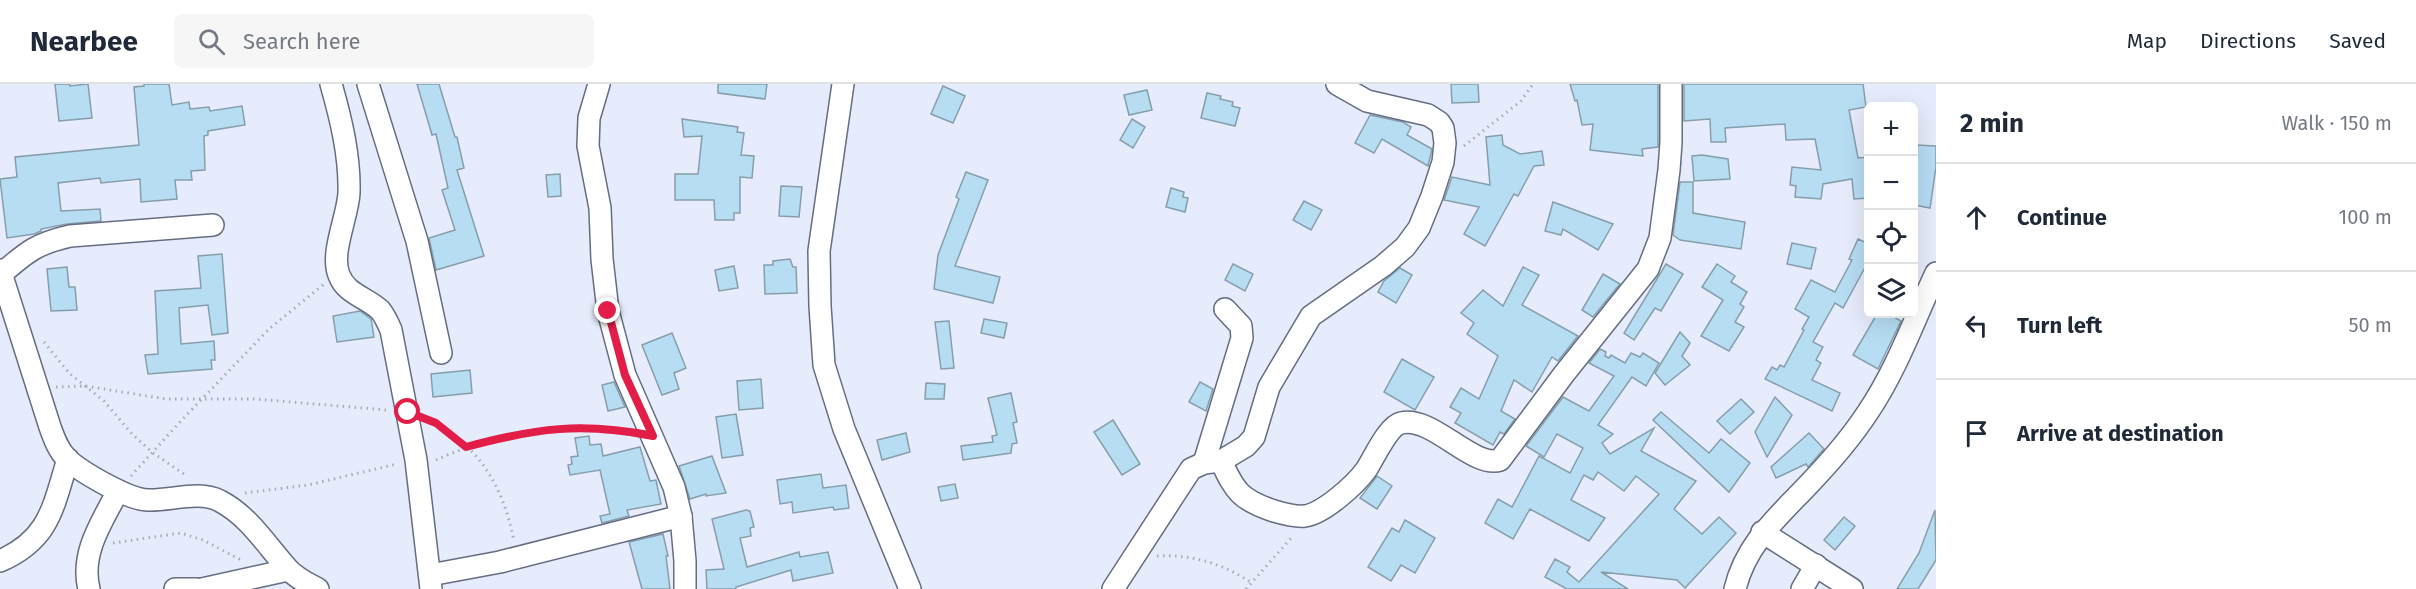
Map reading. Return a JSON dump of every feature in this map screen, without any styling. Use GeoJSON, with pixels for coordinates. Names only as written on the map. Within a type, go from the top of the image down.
{"type":"FeatureCollection","features":[{"type":"Feature","properties":{"kind":"street"},"geometry":{"type":"LineString","coordinates":[[331,84],[345,140],[349,173],[349,196],[337,256],[337,273],[345,286],[378,309],[386,318],[396,349],[416,460],[430,582],[681,516]]}},
{"type":"Feature","properties":{"kind":"street"},"geometry":{"type":"LineString","coordinates":[[368,84],[417,241],[441,353]]}},
{"type":"Feature","properties":{"kind":"street"},"geometry":{"type":"LineString","coordinates":[[599,84],[590,118],[588,146],[600,208],[602,259],[608,311],[625,375],[674,487],[681,516],[686,561],[685,589]]}},
{"type":"Feature","properties":{"kind":"street"},"geometry":{"type":"LineString","coordinates":[[843,84],[819,251],[820,306],[825,365],[844,429],[910,589]]}},
{"type":"Feature","properties":{"kind":"street"},"geometry":{"type":"LineString","coordinates":[[1113,589],[1191,469],[1213,462],[1246,446],[1254,437],[1269,387],[1311,316],[1360,283],[1406,247],[1419,228],[1443,162],[1445,143],[1443,128],[1439,122],[1428,115],[1367,101],[1337,84]]}},
{"type":"Feature","properties":{"kind":"street"},"geometry":{"type":"LineString","coordinates":[[1213,462],[1235,490],[1252,504],[1286,515],[1304,516],[1317,512],[1352,485],[1365,471],[1391,429],[1400,423],[1413,423],[1430,429],[1486,462],[1494,463],[1504,457],[1564,374],[1643,276],[1654,255],[1659,238],[1669,170],[1671,84]]}},
{"type":"Feature","properties":{"kind":"street"},"geometry":{"type":"LineString","coordinates":[[0,275],[26,252],[47,241],[70,236],[213,225]]}},
{"type":"Feature","properties":{"kind":"street"},"geometry":{"type":"LineString","coordinates":[[0,270],[50,427],[59,448],[68,459],[118,491],[146,500],[203,497],[217,499],[256,531],[280,572],[318,589]]}},
{"type":"Feature","properties":{"kind":"street"},"geometry":{"type":"LineString","coordinates":[[1735,589],[1748,553],[1762,532],[1841,450],[1868,411],[1911,333],[1936,273]]}},
{"type":"Feature","properties":{"kind":"street"},"geometry":{"type":"LineString","coordinates":[[1213,462],[1242,338],[1241,326],[1225,309]]}},
{"type":"Feature","properties":{"kind":"street"},"geometry":{"type":"LineString","coordinates":[[0,561],[33,541],[42,531],[54,506],[68,459]]}},
{"type":"Feature","properties":{"kind":"street"},"geometry":{"type":"LineString","coordinates":[[89,589],[86,562],[91,545],[118,491]]}},
{"type":"Feature","properties":{"kind":"street"},"geometry":{"type":"LineString","coordinates":[[1762,532],[1852,589]]}},
{"type":"Feature","properties":{"kind":"street"},"geometry":{"type":"LineString","coordinates":[[1802,589],[1816,565]]}},
{"type":"Feature","properties":{"kind":"street"},"geometry":{"type":"LineString","coordinates":[[202,589],[246,584],[280,572]]}},
{"type":"Feature","properties":{"kind":"street"},"geometry":{"type":"LineString","coordinates":[[175,589],[197,589]]}},
{"type":"Feature","properties":{"kind":"path"},"geometry":{"type":"LineString","coordinates":[[1443,162],[1521,101],[1533,84]]}},
{"type":"Feature","properties":{"kind":"path"},"geometry":{"type":"LineString","coordinates":[[118,491],[269,329],[337,273]]}},
{"type":"Feature","properties":{"kind":"path"},"geometry":{"type":"LineString","coordinates":[[42,339],[57,359],[84,386],[104,401],[132,434],[153,453],[194,481]]}},
{"type":"Feature","properties":{"kind":"path"},"geometry":{"type":"LineString","coordinates":[[37,389],[84,386],[166,399],[201,401],[255,399],[408,412],[436,423],[484,465],[508,512],[518,557]]}},
{"type":"Feature","properties":{"kind":"path"},"geometry":{"type":"LineString","coordinates":[[244,493],[308,484],[416,460],[429,462],[466,447],[558,428],[619,429],[653,436]]}},
{"type":"Feature","properties":{"kind":"path"},"geometry":{"type":"LineString","coordinates":[[1246,589],[1295,533],[1304,516]]}},
{"type":"Feature","properties":{"kind":"path"},"geometry":{"type":"LineString","coordinates":[[91,545],[181,533],[280,572]]}},
{"type":"Feature","properties":{"kind":"path"},"geometry":{"type":"LineString","coordinates":[[1132,560],[1174,555],[1196,557],[1237,573],[1252,583]]}},
{"type":"Feature","properties":{"kind":"building"},"geometry":{"type":"Polygon","coordinates":[[[55,84],[70,84],[70,86],[88,84],[92,118],[59,121],[55,84]]]}},
{"type":"Feature","properties":{"kind":"building"},"geometry":{"type":"Polygon","coordinates":[[[144,84],[169,84],[172,105],[189,102],[190,109],[209,107],[210,111],[242,106],[245,125],[208,131],[208,135],[204,136],[205,170],[191,171],[192,180],[175,180],[177,199],[141,202],[140,179],[101,183],[100,178],[58,183],[61,211],[100,209],[101,221],[67,224],[41,229],[34,234],[7,238],[0,179],[17,177],[15,157],[139,145],[134,87],[144,86],[144,84]]]}},
{"type":"Feature","properties":{"kind":"building"},"geometry":{"type":"Polygon","coordinates":[[[417,84],[439,84],[455,137],[457,137],[464,168],[457,170],[484,256],[436,270],[429,238],[455,230],[442,190],[448,188],[436,134],[432,135],[417,84]]]}},
{"type":"Feature","properties":{"kind":"building"},"geometry":{"type":"Polygon","coordinates":[[[718,84],[767,84],[765,99],[718,93],[718,84]]]}},
{"type":"Feature","properties":{"kind":"building"},"geometry":{"type":"Polygon","coordinates":[[[1451,84],[1478,84],[1479,102],[1452,103],[1451,84]]]}},
{"type":"Feature","properties":{"kind":"building"},"geometry":{"type":"Polygon","coordinates":[[[1570,84],[1658,84],[1658,147],[1642,149],[1643,156],[1590,150],[1593,124],[1582,125],[1577,100],[1575,101],[1570,84]]]}},
{"type":"Feature","properties":{"kind":"building"},"geometry":{"type":"Polygon","coordinates":[[[1684,84],[1863,84],[1864,107],[1849,110],[1858,158],[1864,157],[1864,198],[1854,199],[1852,179],[1823,184],[1821,199],[1795,197],[1796,186],[1790,185],[1792,167],[1821,170],[1815,139],[1786,140],[1785,124],[1725,128],[1726,142],[1711,142],[1710,119],[1684,121],[1684,84]]]}},
{"type":"Feature","properties":{"kind":"building"},"geometry":{"type":"Polygon","coordinates":[[[943,86],[965,96],[953,123],[931,114],[943,86]]]}},
{"type":"Feature","properties":{"kind":"building"},"geometry":{"type":"Polygon","coordinates":[[[1147,90],[1152,110],[1129,115],[1124,95],[1147,90]]]}},
{"type":"Feature","properties":{"kind":"building"},"geometry":{"type":"Polygon","coordinates":[[[1207,93],[1221,96],[1220,99],[1233,102],[1232,106],[1240,108],[1235,126],[1201,118],[1207,93]]]}},
{"type":"Feature","properties":{"kind":"building"},"geometry":{"type":"Polygon","coordinates":[[[1370,115],[1403,122],[1411,127],[1407,135],[1432,149],[1428,166],[1382,139],[1374,153],[1355,143],[1370,115]]]}},
{"type":"Feature","properties":{"kind":"building"},"geometry":{"type":"Polygon","coordinates":[[[682,119],[738,127],[737,132],[744,133],[741,155],[754,156],[752,178],[740,177],[740,213],[734,213],[734,220],[715,220],[714,200],[675,200],[675,174],[698,174],[702,136],[684,137],[682,119]]]}},
{"type":"Feature","properties":{"kind":"building"},"geometry":{"type":"Polygon","coordinates":[[[1132,119],[1145,127],[1133,148],[1120,140],[1132,119]]]}},
{"type":"Feature","properties":{"kind":"building"},"geometry":{"type":"Polygon","coordinates":[[[1502,135],[1503,145],[1520,154],[1542,151],[1544,165],[1534,166],[1518,196],[1514,194],[1485,246],[1464,234],[1479,207],[1444,200],[1452,177],[1490,185],[1486,137],[1502,135]]]}},
{"type":"Feature","properties":{"kind":"building"},"geometry":{"type":"Polygon","coordinates":[[[1918,145],[1936,146],[1936,167],[1930,208],[1918,206],[1918,145]]]}},
{"type":"Feature","properties":{"kind":"building"},"geometry":{"type":"Polygon","coordinates":[[[1702,155],[1728,159],[1730,179],[1694,181],[1692,156],[1702,155]]]}},
{"type":"Feature","properties":{"kind":"building"},"geometry":{"type":"Polygon","coordinates":[[[966,172],[988,180],[955,266],[1000,277],[993,303],[934,289],[938,255],[959,199],[956,197],[966,172]]]}},
{"type":"Feature","properties":{"kind":"building"},"geometry":{"type":"Polygon","coordinates":[[[560,174],[561,196],[548,197],[546,175],[560,174]]]}},
{"type":"Feature","properties":{"kind":"building"},"geometry":{"type":"Polygon","coordinates":[[[1680,182],[1693,182],[1693,213],[1745,222],[1741,249],[1680,240],[1673,235],[1680,182]]]}},
{"type":"Feature","properties":{"kind":"building"},"geometry":{"type":"Polygon","coordinates":[[[781,186],[802,187],[799,217],[779,216],[781,186]]]}},
{"type":"Feature","properties":{"kind":"building"},"geometry":{"type":"Polygon","coordinates":[[[1171,188],[1184,192],[1183,197],[1188,198],[1185,212],[1166,207],[1171,188]]]}},
{"type":"Feature","properties":{"kind":"building"},"geometry":{"type":"Polygon","coordinates":[[[1304,201],[1322,210],[1311,230],[1293,220],[1304,201]]]}},
{"type":"Feature","properties":{"kind":"building"},"geometry":{"type":"Polygon","coordinates":[[[1553,202],[1613,224],[1598,250],[1563,229],[1561,235],[1545,231],[1553,202]]]}},
{"type":"Feature","properties":{"kind":"building"},"geometry":{"type":"Polygon","coordinates":[[[1858,239],[1864,242],[1864,269],[1843,308],[1835,303],[1813,342],[1823,347],[1816,360],[1821,363],[1812,380],[1840,393],[1832,411],[1765,379],[1772,367],[1777,370],[1780,365],[1784,367],[1804,330],[1802,329],[1809,317],[1795,309],[1811,280],[1835,292],[1852,260],[1849,259],[1858,239]]]}},
{"type":"Feature","properties":{"kind":"building"},"geometry":{"type":"Polygon","coordinates":[[[1792,243],[1816,248],[1811,269],[1787,264],[1792,243]]]}},
{"type":"Feature","properties":{"kind":"building"},"geometry":{"type":"Polygon","coordinates":[[[222,254],[228,333],[212,335],[208,305],[179,308],[181,344],[214,341],[215,360],[211,360],[212,369],[148,374],[145,355],[158,354],[155,291],[201,288],[198,256],[222,254]]]}},
{"type":"Feature","properties":{"kind":"building"},"geometry":{"type":"Polygon","coordinates":[[[790,259],[793,267],[796,267],[797,293],[765,294],[764,265],[773,265],[773,261],[790,259]]]}},
{"type":"Feature","properties":{"kind":"building"},"geometry":{"type":"Polygon","coordinates":[[[1233,264],[1253,274],[1245,291],[1225,280],[1233,264]]]}},
{"type":"Feature","properties":{"kind":"building"},"geometry":{"type":"Polygon","coordinates":[[[1666,264],[1683,274],[1661,311],[1655,308],[1634,340],[1624,333],[1666,264]]]}},
{"type":"Feature","properties":{"kind":"building"},"geometry":{"type":"Polygon","coordinates":[[[1717,264],[1735,276],[1731,282],[1747,292],[1740,304],[1744,307],[1735,322],[1744,327],[1729,351],[1701,336],[1723,300],[1702,287],[1717,264]]]}},
{"type":"Feature","properties":{"kind":"building"},"geometry":{"type":"Polygon","coordinates":[[[734,266],[738,288],[719,291],[715,270],[734,266]]]}},
{"type":"Feature","properties":{"kind":"building"},"geometry":{"type":"Polygon","coordinates":[[[67,267],[69,287],[75,287],[77,310],[51,311],[47,269],[67,267]]]}},
{"type":"Feature","properties":{"kind":"building"},"geometry":{"type":"Polygon","coordinates":[[[1523,267],[1539,275],[1522,305],[1578,336],[1558,361],[1552,357],[1532,392],[1514,380],[1501,411],[1515,419],[1504,434],[1500,432],[1493,445],[1455,423],[1461,413],[1450,407],[1461,388],[1479,399],[1498,356],[1467,334],[1474,323],[1461,313],[1483,290],[1503,306],[1523,267]]]}},
{"type":"Feature","properties":{"kind":"building"},"geometry":{"type":"Polygon","coordinates":[[[1400,268],[1412,275],[1396,303],[1378,292],[1384,281],[1400,268]]]}},
{"type":"Feature","properties":{"kind":"building"},"geometry":{"type":"Polygon","coordinates":[[[1603,274],[1620,284],[1593,317],[1582,310],[1603,274]]]}},
{"type":"Feature","properties":{"kind":"building"},"geometry":{"type":"Polygon","coordinates":[[[360,311],[371,319],[374,337],[337,342],[333,316],[360,311]]]}},
{"type":"Feature","properties":{"kind":"building"},"geometry":{"type":"Polygon","coordinates":[[[1875,318],[1896,318],[1901,321],[1878,369],[1853,355],[1875,318]]]}},
{"type":"Feature","properties":{"kind":"building"},"geometry":{"type":"Polygon","coordinates":[[[984,319],[1007,323],[1004,338],[981,333],[984,319]]]}},
{"type":"Feature","properties":{"kind":"building"},"geometry":{"type":"Polygon","coordinates":[[[949,321],[954,368],[941,369],[935,322],[949,321]]]}},
{"type":"Feature","properties":{"kind":"building"},"geometry":{"type":"Polygon","coordinates":[[[1680,332],[1690,343],[1682,356],[1690,365],[1665,385],[1655,373],[1680,332]]]}},
{"type":"Feature","properties":{"kind":"building"},"geometry":{"type":"Polygon","coordinates":[[[672,333],[686,368],[674,373],[679,389],[662,395],[642,345],[672,333]]]}},
{"type":"Feature","properties":{"kind":"building"},"geometry":{"type":"Polygon","coordinates":[[[1600,349],[1606,352],[1605,356],[1609,358],[1611,355],[1625,363],[1631,353],[1640,357],[1643,353],[1659,363],[1646,386],[1632,377],[1598,425],[1613,434],[1602,443],[1610,454],[1654,428],[1641,451],[1696,481],[1674,509],[1702,534],[1719,517],[1736,533],[1685,588],[1677,580],[1601,572],[1628,589],[1567,589],[1545,577],[1555,559],[1570,567],[1567,572],[1579,582],[1659,494],[1636,476],[1624,491],[1598,472],[1593,480],[1584,475],[1571,500],[1605,518],[1589,541],[1530,509],[1513,539],[1485,523],[1498,499],[1512,507],[1539,456],[1570,473],[1583,448],[1557,434],[1544,457],[1526,446],[1563,397],[1589,411],[1614,376],[1589,363],[1600,349]]]}},
{"type":"Feature","properties":{"kind":"building"},"geometry":{"type":"Polygon","coordinates":[[[1402,359],[1434,377],[1415,410],[1384,392],[1402,359]]]}},
{"type":"Feature","properties":{"kind":"building"},"geometry":{"type":"Polygon","coordinates":[[[470,370],[472,393],[433,397],[431,374],[470,370]]]}},
{"type":"Feature","properties":{"kind":"building"},"geometry":{"type":"Polygon","coordinates":[[[761,379],[763,408],[739,410],[737,381],[761,379]]]}},
{"type":"Feature","properties":{"kind":"building"},"geometry":{"type":"Polygon","coordinates":[[[614,382],[625,407],[608,411],[602,385],[614,382]]]}},
{"type":"Feature","properties":{"kind":"building"},"geometry":{"type":"Polygon","coordinates":[[[1200,382],[1213,389],[1206,411],[1189,402],[1200,382]]]}},
{"type":"Feature","properties":{"kind":"building"},"geometry":{"type":"Polygon","coordinates":[[[926,383],[945,384],[944,399],[925,399],[926,383]]]}},
{"type":"Feature","properties":{"kind":"building"},"geometry":{"type":"Polygon","coordinates":[[[1011,393],[1017,422],[1013,423],[1017,443],[1012,444],[1011,453],[963,460],[961,446],[993,442],[992,436],[997,435],[988,398],[1011,393]]]}},
{"type":"Feature","properties":{"kind":"building"},"geometry":{"type":"Polygon","coordinates":[[[1775,397],[1792,415],[1767,457],[1755,432],[1775,397]]]}},
{"type":"Feature","properties":{"kind":"building"},"geometry":{"type":"Polygon","coordinates":[[[1741,399],[1754,412],[1730,434],[1717,421],[1741,399]]]}},
{"type":"Feature","properties":{"kind":"building"},"geometry":{"type":"Polygon","coordinates":[[[1661,412],[1709,453],[1721,439],[1750,463],[1729,492],[1653,420],[1661,412]]]}},
{"type":"Feature","properties":{"kind":"building"},"geometry":{"type":"Polygon","coordinates":[[[736,414],[743,455],[722,458],[716,417],[736,414]]]}},
{"type":"Feature","properties":{"kind":"building"},"geometry":{"type":"Polygon","coordinates":[[[1113,420],[1140,464],[1122,475],[1094,432],[1113,420]]]}},
{"type":"Feature","properties":{"kind":"building"},"geometry":{"type":"Polygon","coordinates":[[[906,433],[910,452],[882,460],[877,440],[906,433]]]}},
{"type":"Feature","properties":{"kind":"building"},"geometry":{"type":"Polygon","coordinates":[[[1809,433],[1824,449],[1808,467],[1806,464],[1776,478],[1771,467],[1809,433]]]}},
{"type":"Feature","properties":{"kind":"building"},"geometry":{"type":"Polygon","coordinates":[[[589,436],[590,445],[601,444],[603,456],[640,447],[650,481],[656,480],[661,504],[627,510],[629,516],[602,523],[600,516],[610,514],[600,470],[570,475],[568,465],[572,464],[571,457],[578,456],[575,438],[589,436]]]}},
{"type":"Feature","properties":{"kind":"building"},"geometry":{"type":"Polygon","coordinates":[[[712,456],[726,493],[706,496],[706,494],[690,499],[679,466],[712,456]]]}},
{"type":"Feature","properties":{"kind":"building"},"geometry":{"type":"Polygon","coordinates":[[[821,474],[823,488],[846,485],[849,508],[834,510],[833,507],[793,513],[792,502],[780,504],[777,480],[821,474]]]}},
{"type":"Feature","properties":{"kind":"building"},"geometry":{"type":"Polygon","coordinates":[[[1377,476],[1392,486],[1377,509],[1360,498],[1377,476]]]}},
{"type":"Feature","properties":{"kind":"building"},"geometry":{"type":"Polygon","coordinates":[[[955,484],[958,498],[941,501],[938,487],[955,484]]]}},
{"type":"Feature","properties":{"kind":"building"},"geometry":{"type":"Polygon","coordinates":[[[746,510],[750,511],[754,527],[750,528],[751,536],[740,538],[747,567],[799,552],[800,557],[828,552],[833,573],[793,581],[791,570],[736,587],[736,589],[707,589],[706,570],[724,569],[712,519],[746,510]]]}},
{"type":"Feature","properties":{"kind":"building"},"geometry":{"type":"Polygon","coordinates":[[[1935,510],[1936,560],[1918,589],[1897,589],[1919,553],[1935,510]]]}},
{"type":"Feature","properties":{"kind":"building"},"geometry":{"type":"Polygon","coordinates":[[[1844,517],[1855,526],[1835,550],[1824,540],[1844,517]]]}},
{"type":"Feature","properties":{"kind":"building"},"geometry":{"type":"Polygon","coordinates":[[[1405,520],[1435,538],[1415,573],[1401,565],[1391,581],[1368,567],[1392,528],[1399,532],[1405,520]]]}},
{"type":"Feature","properties":{"kind":"building"},"geometry":{"type":"Polygon","coordinates":[[[663,534],[668,556],[666,556],[670,589],[642,589],[629,542],[663,534]]]}},
{"type":"Feature","properties":{"kind":"route"},"geometry":{"type":"LineString","coordinates":[[408,412],[436,423],[466,447],[494,439],[558,428],[619,429],[653,436],[625,375],[608,311]]}}]}
